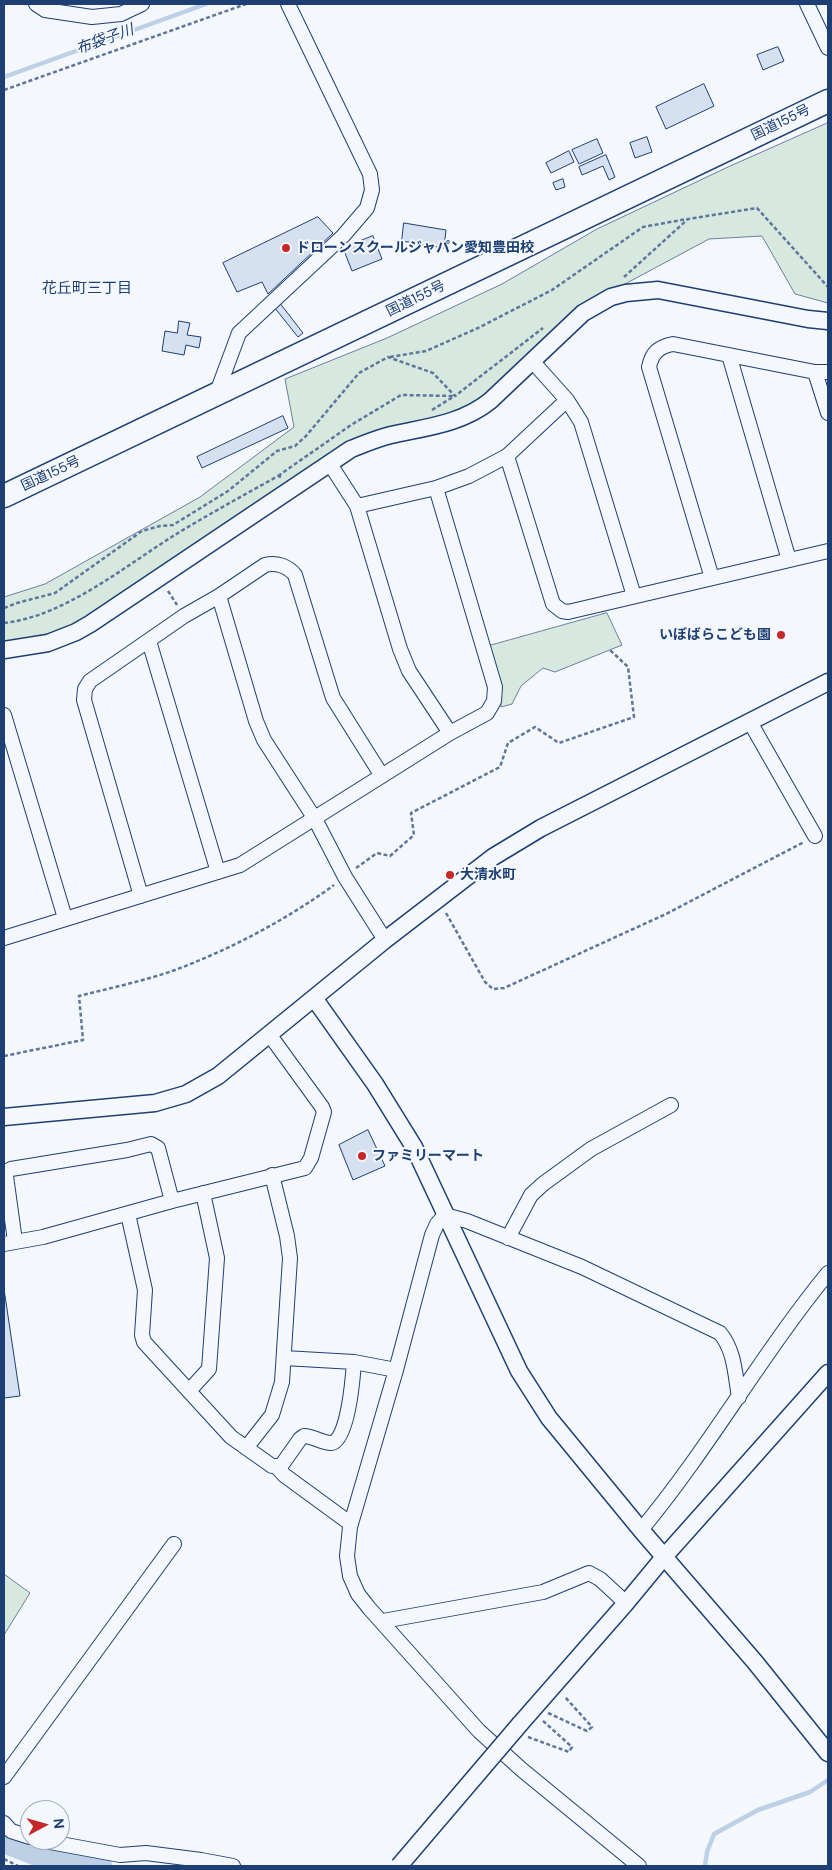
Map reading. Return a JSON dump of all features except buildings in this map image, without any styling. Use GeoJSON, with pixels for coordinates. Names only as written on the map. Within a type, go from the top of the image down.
{"type":"FeatureCollection","features":[{"type":"Feature","properties":{"kind":"highway","name":"国道155号"},"geometry":{"type":"LineString","coordinates":[[4,496],[828,101]]}},
{"type":"Feature","properties":{"kind":"street"},"geometry":{"type":"LineString","coordinates":[[36,4],[45,10],[92,17],[121,14],[142,4]]}},
{"type":"Feature","properties":{"kind":"street"},"geometry":{"type":"LineString","coordinates":[[216,395],[239,333],[343,236],[367,208],[372,190],[370,174],[288,4]]}},
{"type":"Feature","properties":{"kind":"street"},"geometry":{"type":"LineString","coordinates":[[807,4],[828,48]]}},
{"type":"Feature","properties":{"kind":"street"},"geometry":{"type":"LineString","coordinates":[[4,650],[48,643],[76,632],[351,449],[389,435],[446,424],[471,414],[490,401],[583,313],[611,297],[626,293],[658,290],[808,319],[828,321]]}},
{"type":"Feature","properties":{"kind":"street"},"geometry":{"type":"LineString","coordinates":[[712,578],[649,367],[651,358],[658,349],[673,344],[822,372],[828,413]]}},
{"type":"Feature","properties":{"kind":"street"},"geometry":{"type":"LineString","coordinates":[[729,355],[789,560]]}},
{"type":"Feature","properties":{"kind":"street"},"geometry":{"type":"LineString","coordinates":[[533,362],[567,400],[581,422],[634,596]]}},
{"type":"Feature","properties":{"kind":"street"},"geometry":{"type":"LineString","coordinates":[[357,506],[436,488],[469,476],[507,456],[567,400]]}},
{"type":"Feature","properties":{"kind":"street"},"geometry":{"type":"LineString","coordinates":[[507,456],[552,604],[562,611],[568,612],[828,550]]}},
{"type":"Feature","properties":{"kind":"street"},"geometry":{"type":"LineString","coordinates":[[330,464],[357,506],[406,664],[450,733]]}},
{"type":"Feature","properties":{"kind":"street"},"geometry":{"type":"LineString","coordinates":[[4,938],[240,865],[450,733],[488,713],[494,700],[495,687],[436,488]]}},
{"type":"Feature","properties":{"kind":"street"},"geometry":{"type":"LineString","coordinates":[[141,896],[84,696],[90,681],[184,616],[219,596],[265,565],[276,564],[291,569],[295,575],[333,698],[382,776]]}},
{"type":"Feature","properties":{"kind":"street"},"geometry":{"type":"LineString","coordinates":[[219,596],[256,721],[264,740],[314,819],[345,877],[385,940]]}},
{"type":"Feature","properties":{"kind":"street"},"geometry":{"type":"LineString","coordinates":[[149,641],[218,872]]}},
{"type":"Feature","properties":{"kind":"street"},"geometry":{"type":"LineString","coordinates":[[4,1117],[155,1103],[186,1094],[218,1076],[385,940],[493,857],[541,828],[828,682]]}},
{"type":"Feature","properties":{"kind":"street"},"geometry":{"type":"LineString","coordinates":[[4,715],[65,918]]}},
{"type":"Feature","properties":{"kind":"street"},"geometry":{"type":"LineString","coordinates":[[750,722],[816,836]]}},
{"type":"Feature","properties":{"kind":"street"},"geometry":{"type":"LineString","coordinates":[[314,998],[375,1084],[414,1147],[524,1379],[548,1418],[641,1530],[755,1662],[828,1753]]}},
{"type":"Feature","properties":{"kind":"street"},"geometry":{"type":"LineString","coordinates":[[172,1201],[158,1148],[150,1144],[127,1150],[11,1169],[6,1172],[10,1242],[43,1237],[172,1201],[305,1168],[309,1163],[324,1112],[269,1034]]}},
{"type":"Feature","properties":{"kind":"street"},"geometry":{"type":"LineString","coordinates":[[508,1238],[531,1195],[543,1184],[592,1149],[671,1105]]}},
{"type":"Feature","properties":{"kind":"street"},"geometry":{"type":"LineString","coordinates":[[246,1448],[272,1415],[282,1382],[290,1258],[287,1236],[272,1175]]}},
{"type":"Feature","properties":{"kind":"street"},"geometry":{"type":"LineString","coordinates":[[189,1391],[209,1369],[218,1258],[204,1194]]}},
{"type":"Feature","properties":{"kind":"street"},"geometry":{"type":"LineString","coordinates":[[128,1214],[145,1290],[142,1335],[144,1342],[231,1437],[272,1466],[281,1466],[304,1436],[311,1436],[331,1443],[337,1441],[342,1435],[351,1398],[354,1362]]}},
{"type":"Feature","properties":{"kind":"street"},"geometry":{"type":"LineString","coordinates":[[445,1215],[467,1221],[582,1267],[720,1333],[732,1354],[739,1397]]}},
{"type":"Feature","properties":{"kind":"street"},"geometry":{"type":"LineString","coordinates":[[445,1215],[436,1224],[432,1235],[396,1370],[351,1524],[347,1556],[350,1576],[358,1594],[479,1731],[521,1769],[639,1866]]}},
{"type":"Feature","properties":{"kind":"street"},"geometry":{"type":"LineString","coordinates":[[641,1530],[739,1397],[804,1303],[828,1273]]}},
{"type":"Feature","properties":{"kind":"street"},"geometry":{"type":"LineString","coordinates":[[284,1358],[354,1362],[396,1370]]}},
{"type":"Feature","properties":{"kind":"street"},"geometry":{"type":"LineString","coordinates":[[399,1866],[664,1557],[828,1373]]}},
{"type":"Feature","properties":{"kind":"street"},"geometry":{"type":"LineString","coordinates":[[276,1466],[284,1475],[351,1524]]}},
{"type":"Feature","properties":{"kind":"street"},"geometry":{"type":"LineString","coordinates":[[4,1777],[174,1544]]}},
{"type":"Feature","properties":{"kind":"street"},"geometry":{"type":"LineString","coordinates":[[382,1621],[542,1592],[589,1573],[600,1579],[626,1603]]}},
{"type":"Feature","properties":{"kind":"street"},"geometry":{"type":"LineString","coordinates":[[4,1823],[11,1831],[20,1834]]}},
{"type":"Feature","properties":{"kind":"street"},"geometry":{"type":"LineString","coordinates":[[70,1846],[120,1855],[146,1853],[233,1866]]}},
{"type":"Feature","properties":{"kind":"path"},"geometry":{"type":"LineString","coordinates":[[4,90],[246,4]]}},
{"type":"Feature","properties":{"kind":"path"},"geometry":{"type":"LineString","coordinates":[[4,608],[55,593],[142,531],[173,525],[228,491],[277,451],[295,446],[306,436],[359,373],[388,357],[426,351],[478,328],[552,290],[643,227],[757,208],[828,287]]}},
{"type":"Feature","properties":{"kind":"path"},"geometry":{"type":"LineString","coordinates":[[620,282],[688,219]]}},
{"type":"Feature","properties":{"kind":"path"},"geometry":{"type":"LineString","coordinates":[[4,623],[22,621],[72,601],[179,532],[278,476],[351,425],[401,395],[455,396],[547,325]]}},
{"type":"Feature","properties":{"kind":"path"},"geometry":{"type":"LineString","coordinates":[[388,357],[433,373],[455,396]]}},
{"type":"Feature","properties":{"kind":"path"},"geometry":{"type":"LineString","coordinates":[[278,476],[302,483]]}},
{"type":"Feature","properties":{"kind":"path"},"geometry":{"type":"LineString","coordinates":[[159,576],[184,616]]}},
{"type":"Feature","properties":{"kind":"path"},"geometry":{"type":"LineString","coordinates":[[4,1056],[83,1040],[78,996],[174,970],[226,948],[304,906],[377,852],[390,856],[414,835],[411,813],[500,767],[508,743],[535,727],[559,743],[634,717],[628,667],[609,649]]}},
{"type":"Feature","properties":{"kind":"path"},"geometry":{"type":"LineString","coordinates":[[438,899],[484,982],[493,989],[504,988],[666,914],[816,836]]}},
{"type":"Feature","properties":{"kind":"path"},"geometry":{"type":"LineString","coordinates":[[547,1713],[587,1731],[592,1727],[563,1695],[567,1691]]}},
{"type":"Feature","properties":{"kind":"path"},"geometry":{"type":"LineString","coordinates":[[508,1756],[526,1736],[569,1752],[572,1748],[541,1719]]}},
{"type":"Feature","properties":{"kind":"path"},"geometry":{"type":"LineString","coordinates":[[4,1859],[18,1866]]}},
{"type":"Feature","properties":{"kind":"shaded area"},"geometry":{"type":"Polygon","coordinates":[[[828,123],[828,303],[795,294],[762,236],[709,239],[612,291],[488,394],[450,418],[325,457],[80,621],[60,631],[4,643],[4,597],[45,584],[200,497],[294,427],[285,379],[387,338],[502,284],[597,229],[728,167],[828,123]]]}},
{"type":"Feature","properties":{"kind":"shaded area"},"geometry":{"type":"Polygon","coordinates":[[[607,613],[622,645],[555,672],[543,668],[521,686],[512,704],[501,707],[500,686],[489,646],[607,613]]]}},
{"type":"Feature","properties":{"kind":"shaded area"},"geometry":{"type":"Polygon","coordinates":[[[4,1574],[30,1593],[4,1635],[4,1574]]]}},
{"type":"Feature","properties":{"kind":"waterway","name":"布袋子川"},"geometry":{"type":"LineString","coordinates":[[4,77],[206,4]]}},
{"type":"Feature","properties":{"kind":"waterway"},"geometry":{"type":"LineString","coordinates":[[705,1866],[707,1852],[714,1834],[758,1810],[810,1792],[828,1780]]}},
{"type":"Feature","properties":{"kind":"waterway"},"geometry":{"type":"LineString","coordinates":[[4,1840],[60,1862],[99,1866]]}},
{"type":"Feature","properties":{"kind":"place","name":"ドローンスクールジャパン愛知豊田校"},"geometry":{"type":"Point","coordinates":[286,248]}},
{"type":"Feature","properties":{"kind":"place","name":"いぼばらこども園"},"geometry":{"type":"Point","coordinates":[781,635]}},
{"type":"Feature","properties":{"kind":"place","name":"大清水町"},"geometry":{"type":"Point","coordinates":[450,875]}},
{"type":"Feature","properties":{"kind":"place","name":"ファミリーマート"},"geometry":{"type":"Point","coordinates":[362,1156]}},
{"type":"Feature","properties":{"kind":"district","name":"花丘町三丁目"},"geometry":{"type":"Point","coordinates":[87,289]}}]}
